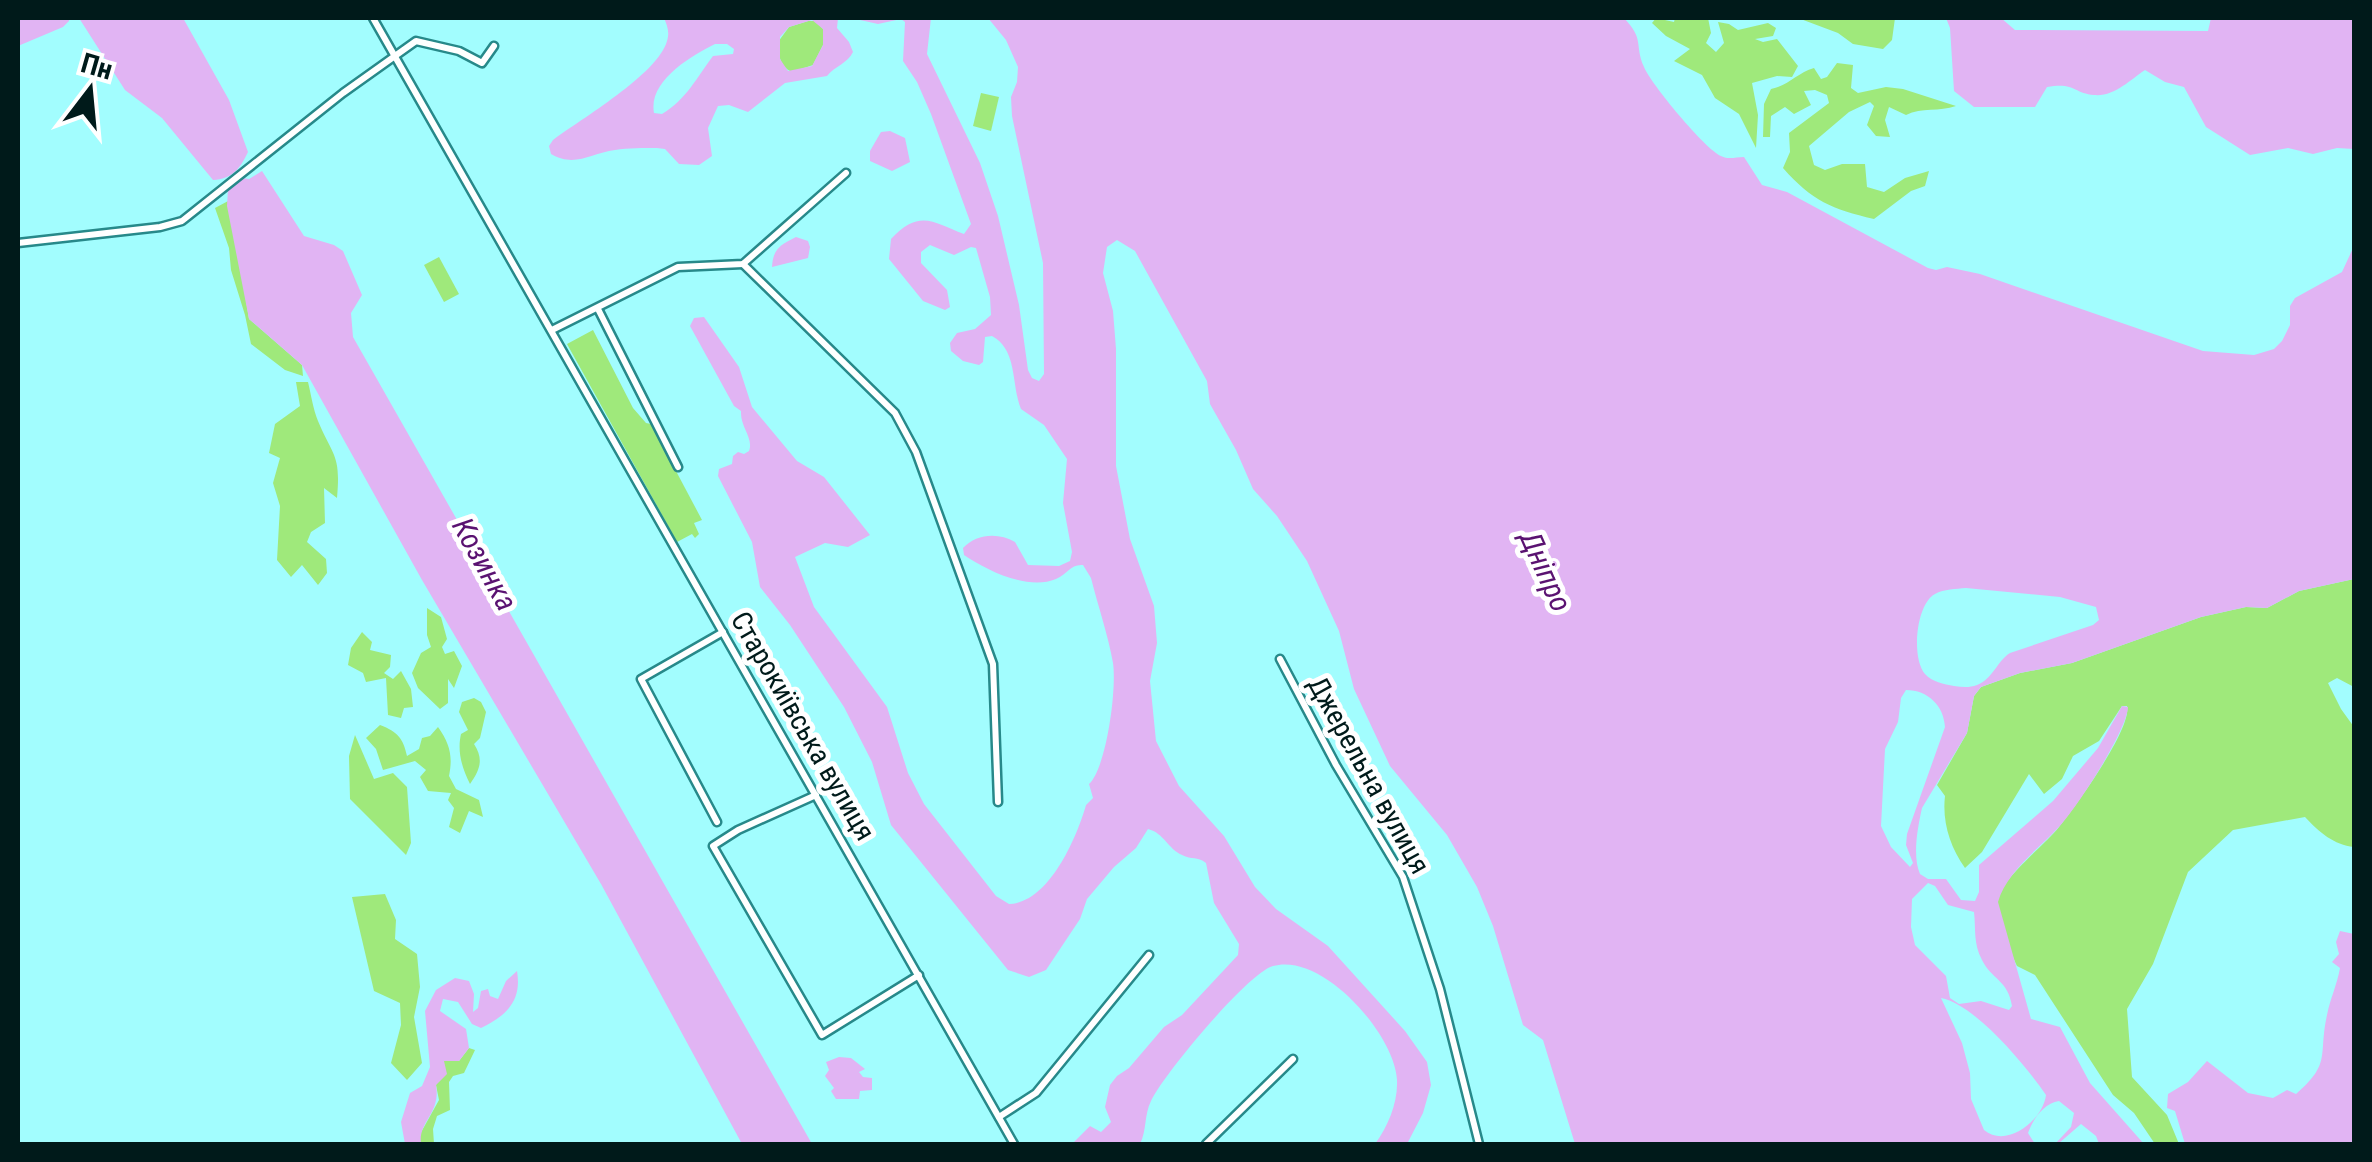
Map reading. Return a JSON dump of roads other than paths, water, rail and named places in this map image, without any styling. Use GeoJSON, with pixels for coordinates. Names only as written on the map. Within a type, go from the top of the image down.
{"type":"FeatureCollection","features":[{"type":"Feature","properties":{"kind":"street","name":"Старокиївська вулиця"},"geometry":{"type":"LineString","coordinates":[[373,18],[1014,1144]]}},
{"type":"Feature","properties":{"kind":"street"},"geometry":{"type":"LineString","coordinates":[[18,243],[160,227],[182,221],[416,40],[482,63],[494,46]]}},
{"type":"Feature","properties":{"kind":"street"},"geometry":{"type":"LineString","coordinates":[[552,330],[678,267],[743,264],[846,173]]}},
{"type":"Feature","properties":{"kind":"street"},"geometry":{"type":"LineString","coordinates":[[743,264],[895,414],[916,452],[993,664],[998,802]]}},
{"type":"Feature","properties":{"kind":"street"},"geometry":{"type":"LineString","coordinates":[[598,309],[678,468]]}},
{"type":"Feature","properties":{"kind":"street"},"geometry":{"type":"LineString","coordinates":[[717,822],[642,679],[723,632]]}},
{"type":"Feature","properties":{"kind":"street","name":"Джерельна вулиця"},"geometry":{"type":"LineString","coordinates":[[1280,659],[1336,765],[1403,877],[1440,989],[1479,1144]]}},
{"type":"Feature","properties":{"kind":"street"},"geometry":{"type":"LineString","coordinates":[[816,794],[738,830],[713,846],[733,885],[822,1035],[919,975]]}},
{"type":"Feature","properties":{"kind":"street"},"geometry":{"type":"LineString","coordinates":[[999,1116],[1036,1093],[1149,955]]}},
{"type":"Feature","properties":{"kind":"street"},"geometry":{"type":"LineString","coordinates":[[1206,1144],[1293,1059]]}},
{"type":"Feature","properties":{"kind":"water"},"geometry":{"type":"Polygon","coordinates":[[[18,18],[69,18],[69,21],[18,46],[18,18]]]}},
{"type":"Feature","properties":{"kind":"water"},"geometry":{"type":"Polygon","coordinates":[[[79,18],[183,18],[229,100],[248,152],[235,172],[213,180],[162,118],[125,90],[79,18]]]}},
{"type":"Feature","properties":{"kind":"water"},"geometry":{"type":"Polygon","coordinates":[[[664,18],[838,18],[837,28],[853,52],[827,76],[785,83],[748,112],[729,105],[718,106],[708,128],[712,156],[699,165],[679,164],[665,149],[657,148],[615,150],[575,160],[551,154],[549,146],[553,140],[617,95],[661,54],[668,32],[664,18]],[[812,20],[789,27],[780,37],[780,59],[788,71],[812,66],[823,45],[823,29],[812,20]],[[715,44],[664,80],[654,101],[654,113],[662,114],[678,102],[713,56],[733,54],[734,49],[727,44],[715,44]]]}},
{"type":"Feature","properties":{"kind":"water","name":"Дніпро"},"geometry":{"type":"Polygon","coordinates":[[[851,18],[931,18],[927,54],[980,163],[998,216],[1019,305],[1028,370],[1039,381],[1044,374],[1043,263],[1012,116],[1011,97],[1018,67],[1006,40],[988,18],[1624,18],[1637,37],[1649,75],[1679,115],[1713,151],[1729,158],[1744,157],[1762,185],[1787,192],[1928,268],[1947,267],[1980,274],[2203,351],[2254,355],[2274,349],[2290,325],[2290,306],[2295,298],[2342,272],[2354,246],[2354,579],[2299,591],[2267,608],[2246,607],[2201,617],[2072,663],[2020,673],[1981,687],[1974,696],[1967,733],[1922,808],[1916,850],[1920,874],[1928,879],[1946,879],[1961,900],[1975,901],[1979,865],[2053,801],[2098,748],[2122,706],[2128,707],[2119,734],[2087,789],[2065,820],[2015,872],[1998,902],[2031,1019],[2060,1027],[2090,1083],[2144,1144],[2099,1144],[2096,1136],[2081,1124],[2055,1144],[2071,1127],[2074,1113],[2059,1101],[2044,1108],[2033,1122],[2028,1133],[2035,1144],[1575,1144],[1543,1040],[1523,1025],[1477,887],[1447,835],[1390,766],[1354,689],[1339,631],[1307,561],[1253,489],[1210,404],[1207,381],[1135,251],[1117,240],[1107,247],[1103,273],[1113,311],[1116,349],[1116,466],[1130,539],[1154,606],[1157,643],[1150,681],[1156,741],[1179,786],[1224,836],[1255,887],[1276,909],[1328,946],[1405,1031],[1427,1062],[1431,1085],[1423,1113],[1407,1144],[1375,1144],[1391,1114],[1397,1089],[1393,1062],[1384,1041],[1370,1020],[1334,984],[1293,965],[1273,966],[1245,986],[1172,1070],[1151,1101],[1140,1144],[1072,1144],[1090,1126],[1101,1132],[1111,1122],[1105,1107],[1110,1085],[1238,955],[1239,944],[1214,903],[1206,863],[1177,852],[1148,829],[1136,848],[1087,899],[1080,919],[1046,970],[1029,977],[1008,970],[891,825],[872,762],[844,707],[760,587],[752,542],[718,476],[719,469],[732,464],[733,456],[749,451],[750,442],[741,411],[734,406],[690,326],[694,318],[704,317],[739,367],[752,407],[797,461],[824,477],[870,535],[848,547],[825,543],[795,557],[814,607],[887,707],[908,773],[924,804],[996,896],[1009,904],[1037,893],[1059,866],[1086,805],[1093,798],[1089,784],[1100,763],[1109,728],[1113,663],[1091,578],[1083,565],[1045,582],[1020,581],[964,555],[963,548],[968,543],[995,536],[1015,542],[1028,565],[1059,566],[1070,561],[1072,552],[1063,503],[1067,459],[1044,425],[1021,409],[1010,359],[1000,342],[992,336],[985,337],[983,362],[979,365],[963,361],[951,351],[950,343],[957,333],[975,329],[991,315],[976,248],[954,255],[930,245],[921,252],[921,263],[947,290],[950,307],[945,310],[923,301],[889,259],[891,239],[910,224],[927,221],[964,234],[971,224],[931,114],[903,61],[905,22],[901,19],[878,24],[851,18]],[[1962,588],[1939,592],[1923,608],[1920,619],[1917,644],[1921,666],[1928,677],[1946,684],[1977,685],[2010,653],[2099,620],[2096,607],[2060,597],[1962,588]],[[1906,690],[1898,722],[1885,749],[1881,826],[1891,847],[1910,867],[1913,863],[1906,845],[1907,834],[1945,727],[1942,712],[1928,696],[1906,690]],[[1928,883],[1912,899],[1915,945],[1946,976],[1950,998],[1959,1004],[1981,1001],[2009,1010],[2012,1006],[2007,991],[1979,954],[1974,912],[1948,905],[1935,886],[1928,883]],[[1941,998],[1962,1043],[1970,1073],[1971,1099],[1984,1130],[2003,1136],[2031,1122],[2046,1095],[1984,1024],[1941,998]]]}},
{"type":"Feature","properties":{"kind":"water"},"geometry":{"type":"Polygon","coordinates":[[[1946,18],[2001,18],[2015,30],[2208,31],[2211,18],[2354,18],[2354,149],[2337,148],[2313,154],[2288,148],[2250,155],[2206,127],[2184,87],[2165,82],[2145,70],[2101,95],[2056,86],[2047,87],[2035,107],[1974,107],[1954,91],[1946,18]]]}},
{"type":"Feature","properties":{"kind":"water"},"geometry":{"type":"Polygon","coordinates":[[[890,131],[905,138],[910,162],[892,171],[870,161],[870,151],[881,132],[890,131]]]}},
{"type":"Feature","properties":{"kind":"water"},"geometry":{"type":"Polygon","coordinates":[[[262,171],[304,236],[343,251],[362,295],[351,313],[353,337],[812,1144],[742,1144],[601,884],[422,580],[302,365],[249,319],[227,206],[228,189],[242,178],[249,179],[262,171]]]}},
{"type":"Feature","properties":{"kind":"water"},"geometry":{"type":"Polygon","coordinates":[[[796,237],[808,241],[808,258],[772,267],[778,248],[796,237]]]}},
{"type":"Feature","properties":{"kind":"water"},"geometry":{"type":"Polygon","coordinates":[[[2340,931],[2354,934],[2354,1144],[2185,1144],[2175,1111],[2167,1108],[2168,1094],[2188,1082],[2207,1061],[2248,1093],[2273,1098],[2287,1090],[2296,1094],[2315,1074],[2322,1058],[2327,1015],[2340,968],[2332,962],[2339,954],[2336,942],[2340,931]]]}},
{"type":"Feature","properties":{"kind":"water"},"geometry":{"type":"Polygon","coordinates":[[[517,971],[517,991],[511,1006],[481,1028],[472,1024],[458,1002],[443,999],[440,1011],[466,1029],[469,1048],[459,1061],[444,1061],[447,1074],[436,1085],[435,1103],[421,1144],[405,1144],[401,1122],[410,1093],[422,1086],[430,1067],[425,1011],[436,990],[455,978],[469,981],[474,994],[473,1012],[478,1008],[481,991],[488,989],[490,996],[498,999],[506,981],[517,971]]]}},
{"type":"Feature","properties":{"kind":"water"},"geometry":{"type":"Polygon","coordinates":[[[851,1058],[865,1069],[859,1072],[872,1078],[872,1090],[860,1091],[859,1099],[836,1099],[825,1076],[829,1070],[826,1062],[851,1058]]]}},
{"type":"Feature","properties":{"kind":"water label","name":"Козинка"},"geometry":{"type":"Point","coordinates":[485,564]}}]}
